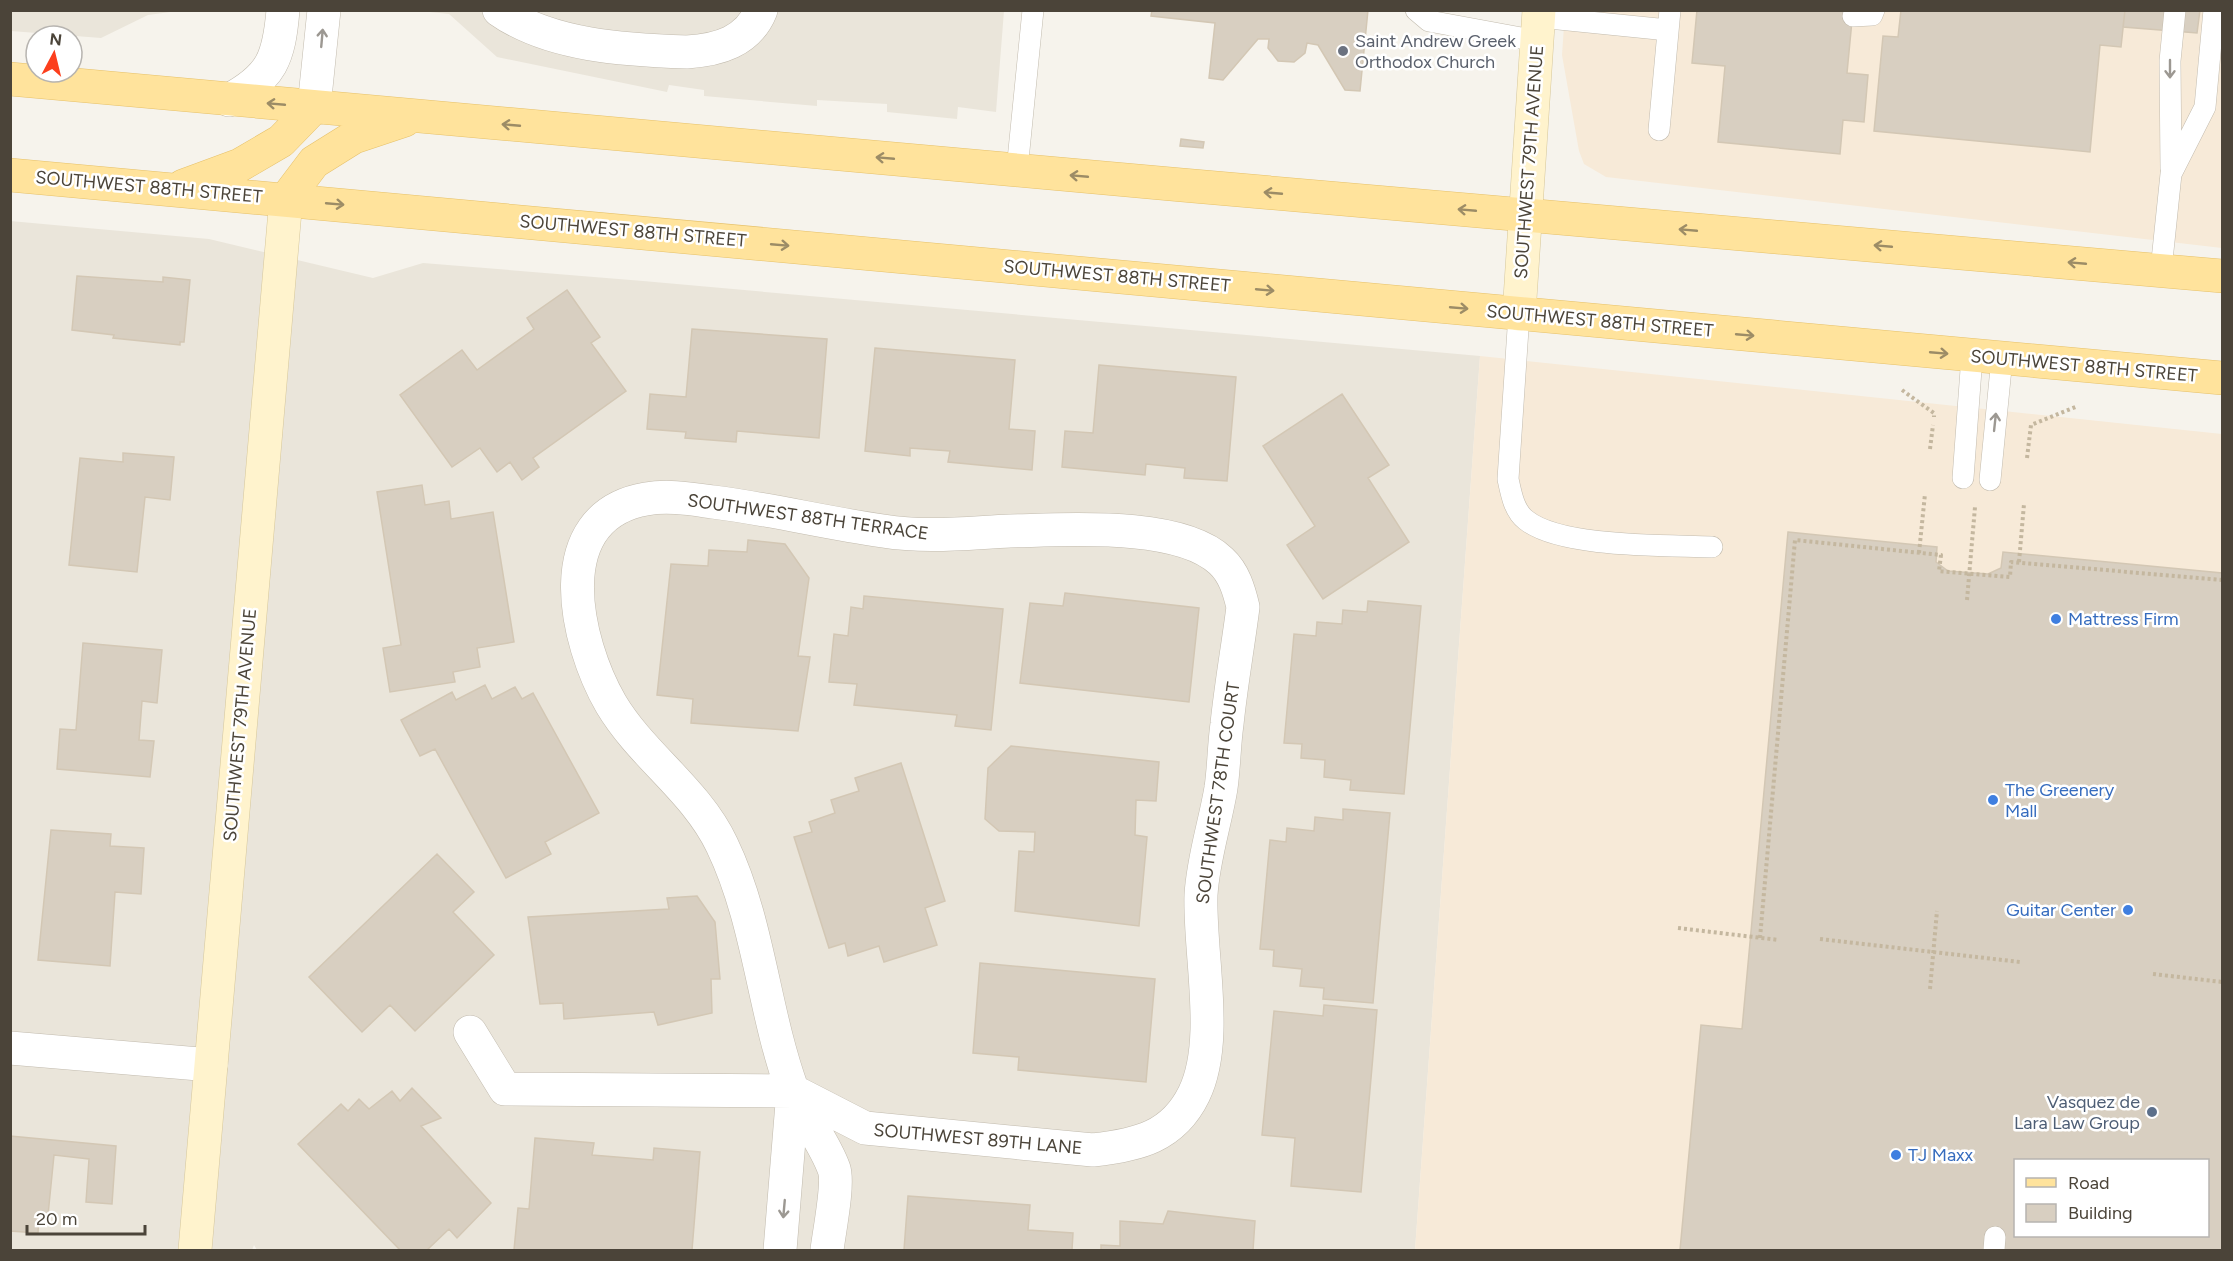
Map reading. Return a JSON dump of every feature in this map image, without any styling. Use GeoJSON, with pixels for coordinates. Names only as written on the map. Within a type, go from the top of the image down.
{"type":"FeatureCollection","features":[{"type":"Feature","properties":{"kind":"main road"},"geometry":{"type":"LineString","coordinates":[[10,79],[2223,276]]}},
{"type":"Feature","properties":{"kind":"main road"},"geometry":{"type":"LineString","coordinates":[[172,189],[240,165],[281,141],[314,107]]}},
{"type":"Feature","properties":{"kind":"main road"},"geometry":{"type":"LineString","coordinates":[[286,199],[314,162],[354,137],[418,116]]}},
{"type":"Feature","properties":{"kind":"main road","name":"SOUTHWEST 88TH STREET"},"geometry":{"type":"LineString","coordinates":[[10,175],[2223,378]]}},
{"type":"Feature","properties":{"kind":"street"},"geometry":{"type":"LineString","coordinates":[[229,100],[249,89],[272,65],[278,51],[283,10]]}},
{"type":"Feature","properties":{"kind":"street"},"geometry":{"type":"LineString","coordinates":[[314,107],[324,10]]}},
{"type":"Feature","properties":{"kind":"street"},"geometry":{"type":"LineString","coordinates":[[499,10],[525,26],[571,40],[687,52],[704,51],[734,42],[754,23],[761,10]]}},
{"type":"Feature","properties":{"kind":"street","name":"SOUTHWEST 79TH AVENUE"},"geometry":{"type":"LineString","coordinates":[[1520,314],[1538,23]]}},
{"type":"Feature","properties":{"kind":"street","name":"SOUTHWEST 79TH AVENUE"},"geometry":{"type":"LineString","coordinates":[[195,1251],[286,199]]}},
{"type":"Feature","properties":{"kind":"street","name":"SOUTHWEST 88TH TERRACE"},"geometry":{"type":"LineString","coordinates":[[793,1091],[743,893],[722,844],[698,804],[629,730],[611,704],[597,675],[587,643],[576,576],[579,555],[599,520],[612,510],[629,503],[661,498],[747,506],[915,535],[1091,529],[1138,533],[1184,541],[1205,550],[1222,561]]}},
{"type":"Feature","properties":{"kind":"street","name":"SOUTHWEST 78TH COURT"},"geometry":{"type":"LineString","coordinates":[[1168,1129],[1185,1111],[1195,1092],[1207,1047],[1202,895],[1204,865],[1221,788],[1243,607],[1236,582],[1222,561]]}},
{"type":"Feature","properties":{"kind":"street","name":"SOUTHWEST 89TH LANE"},"geometry":{"type":"LineString","coordinates":[[470,1032],[505,1089],[793,1091],[865,1128],[1093,1150],[1146,1140],[1168,1129]]}},
{"type":"Feature","properties":{"kind":"street"},"geometry":{"type":"LineString","coordinates":[[10,1048],[210,1065]]}},
{"type":"Feature","properties":{"kind":"street"},"geometry":{"type":"LineString","coordinates":[[780,1251],[793,1091]]}},
{"type":"Feature","properties":{"kind":"street"},"geometry":{"type":"LineString","coordinates":[[793,1091],[836,1172],[827,1251]]}},
{"type":"Feature","properties":{"kind":"lane"},"geometry":{"type":"LineString","coordinates":[[1017,170],[1033,10]]}},
{"type":"Feature","properties":{"kind":"lane"},"geometry":{"type":"LineString","coordinates":[[1416,10],[1429,21],[1538,23],[1669,20],[1659,130]]}},
{"type":"Feature","properties":{"kind":"lane"},"geometry":{"type":"LineString","coordinates":[[1853,16],[1872,15],[1874,10]]}},
{"type":"Feature","properties":{"kind":"lane"},"geometry":{"type":"LineString","coordinates":[[2161,270],[2171,174],[2170,61],[2175,10]]}},
{"type":"Feature","properties":{"kind":"lane"},"geometry":{"type":"LineString","coordinates":[[2171,174],[2205,107],[2214,10]]}},
{"type":"Feature","properties":{"kind":"lane"},"geometry":{"type":"LineString","coordinates":[[1520,314],[1508,479],[1514,503],[1526,520],[1554,533],[1587,540],[1712,547]]}},
{"type":"Feature","properties":{"kind":"lane"},"geometry":{"type":"LineString","coordinates":[[1963,478],[1987,357]]}},
{"type":"Feature","properties":{"kind":"lane"},"geometry":{"type":"LineString","coordinates":[[1987,357],[1990,480]]}},
{"type":"Feature","properties":{"kind":"path"},"geometry":{"type":"LineString","coordinates":[[1902,390],[1934,413],[1930,448]]}},
{"type":"Feature","properties":{"kind":"path"},"geometry":{"type":"LineString","coordinates":[[2027,458],[2031,425],[2078,406]]}},
{"type":"Feature","properties":{"kind":"path"},"geometry":{"type":"LineString","coordinates":[[1919,552],[1925,494]]}},
{"type":"Feature","properties":{"kind":"path"},"geometry":{"type":"LineString","coordinates":[[1967,600],[1975,504]]}},
{"type":"Feature","properties":{"kind":"path"},"geometry":{"type":"LineString","coordinates":[[2019,562],[2025,504]]}},
{"type":"Feature","properties":{"kind":"path"},"geometry":{"type":"LineString","coordinates":[[1760,938],[1795,540],[1941,555],[1939,571],[2010,577],[2011,562],[2019,562],[2223,580]]}},
{"type":"Feature","properties":{"kind":"path"},"geometry":{"type":"LineString","coordinates":[[1930,989],[1937,910]]}},
{"type":"Feature","properties":{"kind":"path"},"geometry":{"type":"LineString","coordinates":[[1678,927],[1779,940]]}},
{"type":"Feature","properties":{"kind":"path"},"geometry":{"type":"LineString","coordinates":[[1820,939],[2020,962]]}},
{"type":"Feature","properties":{"kind":"path"},"geometry":{"type":"LineString","coordinates":[[2153,974],[2223,982]]}},
{"type":"Feature","properties":{"kind":"shaded area"},"geometry":{"type":"Polygon","coordinates":[[[11,10],[178,11],[148,15],[101,38],[84,37],[84,24],[24,24],[24,32],[11,31],[11,10]]]}},
{"type":"Feature","properties":{"kind":"shaded area"},"geometry":{"type":"Polygon","coordinates":[[[420,11],[1004,11],[996,112],[958,107],[957,119],[887,112],[887,104],[817,100],[817,106],[704,96],[704,90],[669,85],[667,92],[497,57],[449,14],[420,11]]]}},
{"type":"Feature","properties":{"kind":"shaded area"},"geometry":{"type":"Polygon","coordinates":[[[1565,11],[2222,11],[2222,248],[1606,177],[1584,164],[1579,151],[1562,55],[1565,11]]]}},
{"type":"Feature","properties":{"kind":"shaded area"},"geometry":{"type":"Polygon","coordinates":[[[10,221],[209,239],[373,278],[423,263],[1480,356],[1415,1250],[257,1250],[254,1245],[252,1250],[11,1250],[10,221]]]}},
{"type":"Feature","properties":{"kind":"shaded area"},"geometry":{"type":"Polygon","coordinates":[[[1480,356],[2222,434],[2222,1250],[1415,1250],[1480,356]]]}},
{"type":"Feature","properties":{"kind":"building","name":"Saint Andrew Greek Orthodox Church"},"geometry":{"type":"Polygon","coordinates":[[[1152,10],[1368,10],[1360,91],[1345,90],[1318,45],[1307,43],[1305,53],[1294,62],[1278,61],[1268,48],[1269,39],[1258,39],[1223,80],[1209,78],[1215,23],[1151,16],[1152,10]]]}},
{"type":"Feature","properties":{"kind":"building"},"geometry":{"type":"Polygon","coordinates":[[[1697,10],[1853,10],[1847,73],[1868,75],[1864,122],[1843,120],[1840,154],[1718,142],[1725,66],[1692,63],[1697,10]]]}},
{"type":"Feature","properties":{"kind":"building"},"geometry":{"type":"Polygon","coordinates":[[[1901,10],[2125,10],[2121,47],[2100,45],[2090,152],[1874,131],[1883,36],[1898,37],[1901,10]]]}},
{"type":"Feature","properties":{"kind":"building"},"geometry":{"type":"Polygon","coordinates":[[[2125,10],[2200,10],[2197,33],[2123,27],[2125,10]]]}},
{"type":"Feature","properties":{"kind":"building"},"geometry":{"type":"Polygon","coordinates":[[[1181,139],[1204,142],[1203,148],[1180,146],[1181,139]]]}},
{"type":"Feature","properties":{"kind":"building"},"geometry":{"type":"Polygon","coordinates":[[[77,276],[163,282],[163,277],[190,280],[184,342],[180,342],[180,345],[113,338],[114,335],[72,330],[77,276]]]}},
{"type":"Feature","properties":{"kind":"building"},"geometry":{"type":"Polygon","coordinates":[[[567,290],[600,337],[591,343],[626,391],[533,458],[539,467],[522,480],[510,462],[497,472],[480,448],[452,467],[400,395],[462,350],[477,370],[534,329],[527,318],[567,290]]]}},
{"type":"Feature","properties":{"kind":"building"},"geometry":{"type":"Polygon","coordinates":[[[692,329],[827,339],[819,438],[737,431],[736,442],[685,438],[686,432],[647,429],[650,394],[686,397],[692,329]]]}},
{"type":"Feature","properties":{"kind":"building"},"geometry":{"type":"Polygon","coordinates":[[[875,348],[1015,360],[1009,429],[1035,431],[1032,470],[948,462],[950,451],[910,448],[910,456],[865,451],[875,348]]]}},
{"type":"Feature","properties":{"kind":"building"},"geometry":{"type":"Polygon","coordinates":[[[1099,365],[1236,377],[1227,481],[1184,478],[1185,468],[1146,464],[1145,475],[1062,467],[1065,431],[1093,433],[1099,365]]]}},
{"type":"Feature","properties":{"kind":"building"},"geometry":{"type":"Polygon","coordinates":[[[1342,394],[1389,465],[1368,478],[1409,542],[1323,599],[1287,545],[1315,526],[1263,446],[1342,394]]]}},
{"type":"Feature","properties":{"kind":"building"},"geometry":{"type":"Polygon","coordinates":[[[123,453],[174,457],[170,500],[145,497],[137,572],[69,565],[80,458],[123,462],[123,453]]]}},
{"type":"Feature","properties":{"kind":"building"},"geometry":{"type":"Polygon","coordinates":[[[422,485],[425,505],[449,501],[451,519],[493,512],[514,642],[477,648],[480,667],[453,672],[455,682],[390,692],[383,648],[401,645],[377,492],[422,485]]]}},
{"type":"Feature","properties":{"kind":"building","name":"The Greenery Mall"},"geometry":{"type":"Polygon","coordinates":[[[1788,532],[1937,547],[1936,562],[1948,571],[1988,574],[2001,568],[2003,552],[2222,573],[2222,1250],[1680,1250],[1701,1025],[1742,1029],[1788,532]]]}},
{"type":"Feature","properties":{"kind":"building"},"geometry":{"type":"Polygon","coordinates":[[[748,540],[785,544],[809,578],[798,656],[810,657],[798,731],[691,723],[693,699],[657,695],[671,564],[708,566],[709,550],[747,552],[748,540]]]}},
{"type":"Feature","properties":{"kind":"building"},"geometry":{"type":"Polygon","coordinates":[[[1065,593],[1199,608],[1189,702],[1020,683],[1030,603],[1063,606],[1065,593]]]}},
{"type":"Feature","properties":{"kind":"building"},"geometry":{"type":"Polygon","coordinates":[[[864,596],[1003,609],[991,730],[955,726],[957,715],[854,705],[857,684],[829,682],[834,634],[848,636],[851,607],[863,609],[864,596]]]}},
{"type":"Feature","properties":{"kind":"building"},"geometry":{"type":"Polygon","coordinates":[[[1368,601],[1421,606],[1404,794],[1350,790],[1351,780],[1324,777],[1325,760],[1301,758],[1302,744],[1284,743],[1294,634],[1316,636],[1317,622],[1342,624],[1343,610],[1367,612],[1368,601]]]}},
{"type":"Feature","properties":{"kind":"building"},"geometry":{"type":"Polygon","coordinates":[[[83,643],[162,650],[157,703],[142,701],[139,740],[154,741],[150,777],[57,769],[60,729],[76,730],[83,643]]]}},
{"type":"Feature","properties":{"kind":"building"},"geometry":{"type":"Polygon","coordinates":[[[485,685],[492,699],[515,687],[522,699],[533,693],[599,813],[545,842],[551,854],[506,878],[435,749],[420,756],[401,720],[452,692],[456,700],[485,685]]]}},
{"type":"Feature","properties":{"kind":"building"},"geometry":{"type":"Polygon","coordinates":[[[1011,746],[1159,762],[1156,801],[1136,800],[1135,835],[1147,837],[1139,926],[1015,911],[1019,851],[1034,852],[1035,832],[999,831],[985,819],[988,768],[1011,746]]]}},
{"type":"Feature","properties":{"kind":"building"},"geometry":{"type":"Polygon","coordinates":[[[901,763],[945,901],[925,908],[937,945],[884,962],[879,946],[848,956],[845,943],[829,948],[794,837],[812,832],[809,822],[835,813],[831,800],[859,791],[855,778],[901,763]]]}},
{"type":"Feature","properties":{"kind":"building"},"geometry":{"type":"Polygon","coordinates":[[[1343,809],[1390,813],[1373,1003],[1323,999],[1324,988],[1300,986],[1302,969],[1273,966],[1274,950],[1260,949],[1270,840],[1286,842],[1287,828],[1314,831],[1315,817],[1343,820],[1343,809]]]}},
{"type":"Feature","properties":{"kind":"building"},"geometry":{"type":"Polygon","coordinates":[[[51,830],[111,834],[110,846],[144,848],[141,894],[115,892],[110,966],[38,960],[51,830]]]}},
{"type":"Feature","properties":{"kind":"building"},"geometry":{"type":"Polygon","coordinates":[[[437,854],[474,892],[453,912],[494,955],[415,1031],[390,1005],[362,1032],[309,977],[437,854]]]}},
{"type":"Feature","properties":{"kind":"building"},"geometry":{"type":"Polygon","coordinates":[[[697,896],[715,922],[720,979],[711,979],[712,1013],[658,1025],[654,1012],[564,1019],[563,1003],[540,1004],[528,917],[669,909],[667,898],[697,896]]]}},
{"type":"Feature","properties":{"kind":"building"},"geometry":{"type":"Polygon","coordinates":[[[980,963],[1155,979],[1146,1082],[1018,1070],[1019,1057],[973,1053],[980,963]]]}},
{"type":"Feature","properties":{"kind":"building"},"geometry":{"type":"Polygon","coordinates":[[[1324,1005],[1377,1010],[1361,1192],[1291,1186],[1295,1138],[1262,1135],[1274,1011],[1323,1016],[1324,1005]]]}},
{"type":"Feature","properties":{"kind":"building"},"geometry":{"type":"Polygon","coordinates":[[[412,1088],[441,1118],[421,1126],[491,1203],[457,1238],[449,1229],[427,1250],[400,1250],[298,1144],[341,1104],[348,1111],[359,1099],[369,1109],[392,1091],[400,1101],[412,1088]]]}},
{"type":"Feature","properties":{"kind":"building"},"geometry":{"type":"Polygon","coordinates":[[[10,1136],[116,1146],[112,1204],[86,1202],[89,1159],[54,1155],[48,1215],[39,1214],[38,1233],[10,1231],[10,1136]]]}},
{"type":"Feature","properties":{"kind":"building"},"geometry":{"type":"Polygon","coordinates":[[[535,1138],[594,1143],[592,1155],[653,1160],[654,1148],[700,1152],[692,1250],[514,1250],[518,1208],[529,1209],[535,1138]]]}},
{"type":"Feature","properties":{"kind":"building"},"geometry":{"type":"Polygon","coordinates":[[[908,1196],[1030,1205],[1028,1230],[1073,1233],[1072,1250],[904,1250],[908,1196]]]}},
{"type":"Feature","properties":{"kind":"building"},"geometry":{"type":"Polygon","coordinates":[[[1168,1211],[1255,1221],[1253,1250],[1101,1250],[1101,1245],[1120,1246],[1120,1221],[1163,1224],[1168,1211]]]}},
{"type":"Feature","properties":{"kind":"place","name":"Saint Andrew Greek Orthodox Church"},"geometry":{"type":"Point","coordinates":[1343,51]}},
{"type":"Feature","properties":{"kind":"place","name":"Mattress Firm"},"geometry":{"type":"Point","coordinates":[2056,619]}},
{"type":"Feature","properties":{"kind":"place","name":"The Greenery Mall"},"geometry":{"type":"Point","coordinates":[1993,800]}},
{"type":"Feature","properties":{"kind":"place","name":"Guitar Center"},"geometry":{"type":"Point","coordinates":[2128,910]}},
{"type":"Feature","properties":{"kind":"place","name":"Vasquez de Lara Law Group"},"geometry":{"type":"Point","coordinates":[2152,1112]}},
{"type":"Feature","properties":{"kind":"place","name":"TJ Maxx"},"geometry":{"type":"Point","coordinates":[1896,1155]}}]}
